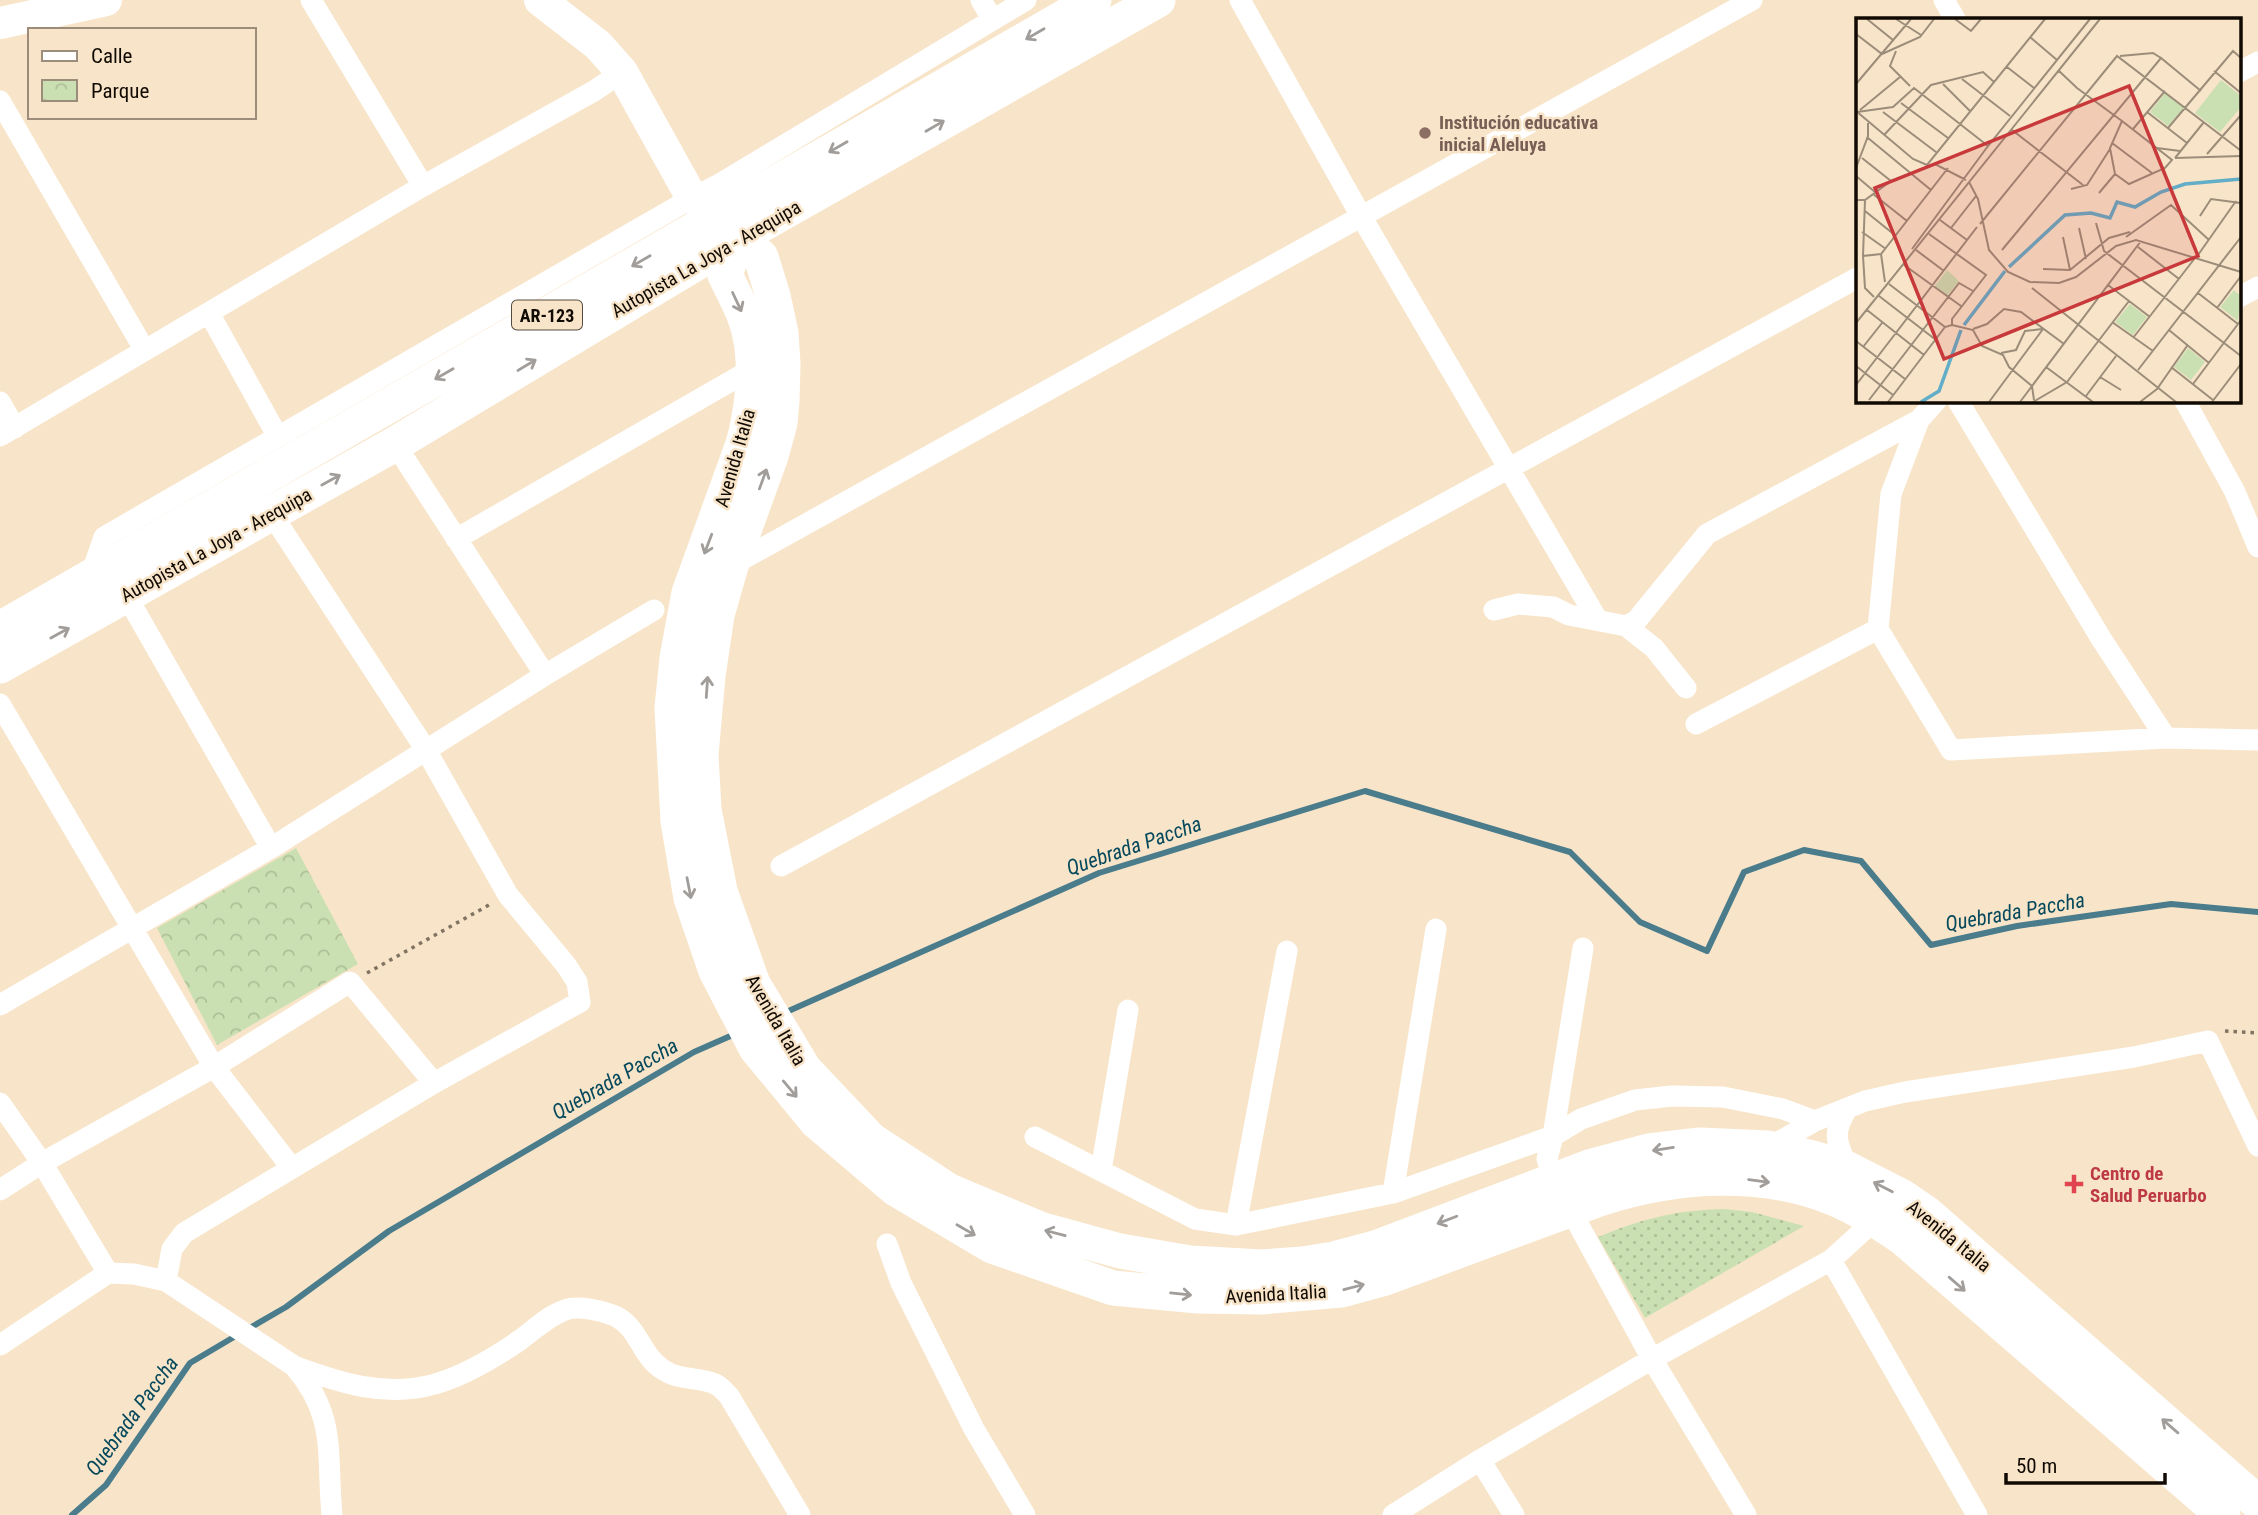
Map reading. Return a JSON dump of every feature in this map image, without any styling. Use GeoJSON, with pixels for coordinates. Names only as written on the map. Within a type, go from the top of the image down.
{"type":"FeatureCollection","features":[{"type":"Feature","properties":{"kind":"main road","name":"Autopista La Joya - Arequipa"},"geometry":{"type":"LineString","coordinates":[[0,629],[90,579],[718,209],[1094,0]]}},
{"type":"Feature","properties":{"kind":"main road","name":"Autopista La Joya - Arequipa"},"geometry":{"type":"LineString","coordinates":[[0,666],[395,444],[718,209],[1158,0]]}},
{"type":"Feature","properties":{"kind":"main road","name":"Avenida Italia"},"geometry":{"type":"LineString","coordinates":[[718,209],[725,275],[750,334],[752,369],[749,420],[689,593],[677,658],[672,708],[691,815],[752,984],[804,1069],[871,1140],[949,1191],[1040,1229],[1120,1251],[1190,1263],[1250,1266],[1324,1261],[1375,1248],[1589,1167],[1649,1151],[1700,1145],[1768,1148],[1848,1169],[1901,1196],[1926,1213],[2258,1503]]}},
{"type":"Feature","properties":{"kind":"main road","name":"Avenida Italia"},"geometry":{"type":"LineString","coordinates":[[718,209],[761,257],[781,333],[783,365],[780,423],[771,456],[730,566],[717,615],[701,755],[691,815],[691,898],[716,971],[756,1048],[817,1122],[896,1189],[992,1245],[1113,1288],[1211,1296],[1262,1297],[1341,1290],[1385,1278],[1632,1188],[1659,1183],[1730,1178],[1801,1188],[1833,1198],[1903,1238],[2223,1515]]}},
{"type":"Feature","properties":{"kind":"street"},"geometry":{"type":"LineString","coordinates":[[0,23],[106,0]]}},
{"type":"Feature","properties":{"kind":"street"},"geometry":{"type":"LineString","coordinates":[[311,0],[423,186]]}},
{"type":"Feature","properties":{"kind":"street"},"geometry":{"type":"LineString","coordinates":[[540,0],[598,45],[622,72],[718,209]]}},
{"type":"Feature","properties":{"kind":"street"},"geometry":{"type":"LineString","coordinates":[[981,0],[992,19]]}},
{"type":"Feature","properties":{"kind":"street"},"geometry":{"type":"LineString","coordinates":[[90,579],[104,537],[278,437],[718,209],[992,19],[1026,0]]}},
{"type":"Feature","properties":{"kind":"street"},"geometry":{"type":"LineString","coordinates":[[1240,0],[1361,216],[1597,619]]}},
{"type":"Feature","properties":{"kind":"street"},"geometry":{"type":"LineString","coordinates":[[689,593],[730,566],[1752,0]]}},
{"type":"Feature","properties":{"kind":"street"},"geometry":{"type":"LineString","coordinates":[[1944,0],[1954,18]]}},
{"type":"Feature","properties":{"kind":"street"},"geometry":{"type":"LineString","coordinates":[[2240,71],[2258,62]]}},
{"type":"Feature","properties":{"kind":"street"},"geometry":{"type":"LineString","coordinates":[[0,402],[7,432],[144,349],[622,72]]}},
{"type":"Feature","properties":{"kind":"street"},"geometry":{"type":"LineString","coordinates":[[0,101],[144,349]]}},
{"type":"Feature","properties":{"kind":"street"},"geometry":{"type":"LineString","coordinates":[[781,866],[1856,279]]}},
{"type":"Feature","properties":{"kind":"street"},"geometry":{"type":"LineString","coordinates":[[2240,296],[2258,287]]}},
{"type":"Feature","properties":{"kind":"street"},"geometry":{"type":"LineString","coordinates":[[209,313],[278,437]]}},
{"type":"Feature","properties":{"kind":"street"},"geometry":{"type":"LineString","coordinates":[[456,539],[752,369]]}},
{"type":"Feature","properties":{"kind":"street"},"geometry":{"type":"LineString","coordinates":[[1626,626],[1636,621],[1707,534],[1919,420],[1935,402]]}},
{"type":"Feature","properties":{"kind":"street"},"geometry":{"type":"LineString","coordinates":[[1959,402],[2102,640],[2166,738]]}},
{"type":"Feature","properties":{"kind":"street"},"geometry":{"type":"LineString","coordinates":[[2186,402],[2235,492],[2257,544]]}},
{"type":"Feature","properties":{"kind":"street"},"geometry":{"type":"LineString","coordinates":[[1919,420],[1891,494],[1878,629],[1951,750],[2166,738],[2258,740]]}},
{"type":"Feature","properties":{"kind":"street"},"geometry":{"type":"LineString","coordinates":[[395,444],[545,675]]}},
{"type":"Feature","properties":{"kind":"street"},"geometry":{"type":"LineString","coordinates":[[166,1281],[172,1249],[184,1233],[434,1083],[580,1002],[577,982],[508,895],[426,750],[271,513]]}},
{"type":"Feature","properties":{"kind":"street"},"geometry":{"type":"LineString","coordinates":[[126,595],[271,848]]}},
{"type":"Feature","properties":{"kind":"street"},"geometry":{"type":"LineString","coordinates":[[1494,610],[1518,604],[1553,607],[1569,615],[1626,626],[1654,648],[1686,688]]}},
{"type":"Feature","properties":{"kind":"street"},"geometry":{"type":"LineString","coordinates":[[0,1005],[271,848],[545,675],[654,611]]}},
{"type":"Feature","properties":{"kind":"street"},"geometry":{"type":"LineString","coordinates":[[1696,724],[1878,629]]}},
{"type":"Feature","properties":{"kind":"street"},"geometry":{"type":"LineString","coordinates":[[0,704],[214,1067],[291,1167]]}},
{"type":"Feature","properties":{"kind":"street"},"geometry":{"type":"LineString","coordinates":[[1393,1193],[1436,929]]}},
{"type":"Feature","properties":{"kind":"street"},"geometry":{"type":"LineString","coordinates":[[1583,948],[1547,1159],[1554,1180],[1652,1359],[1746,1515]]}},
{"type":"Feature","properties":{"kind":"street"},"geometry":{"type":"LineString","coordinates":[[1236,1224],[1287,951]]}},
{"type":"Feature","properties":{"kind":"street"},"geometry":{"type":"LineString","coordinates":[[0,1190],[41,1163],[214,1067],[350,982],[434,1083]]}},
{"type":"Feature","properties":{"kind":"street"},"geometry":{"type":"LineString","coordinates":[[1101,1171],[1128,1010]]}},
{"type":"Feature","properties":{"kind":"street"},"geometry":{"type":"LineString","coordinates":[[1768,1148],[1815,1121],[1865,1101],[1905,1092],[2134,1057],[2208,1041],[2258,1146]]}},
{"type":"Feature","properties":{"kind":"street"},"geometry":{"type":"LineString","coordinates":[[1035,1137],[1195,1219],[1236,1224],[1393,1193],[1553,1136],[1592,1114],[1635,1100],[1672,1096],[1723,1097],[1783,1109],[1815,1121]]}},
{"type":"Feature","properties":{"kind":"street"},"geometry":{"type":"LineString","coordinates":[[0,1103],[41,1163],[108,1273]]}},
{"type":"Feature","properties":{"kind":"street"},"geometry":{"type":"LineString","coordinates":[[1847,1109],[1838,1124],[1836,1138],[1848,1169]]}},
{"type":"Feature","properties":{"kind":"street"},"geometry":{"type":"LineString","coordinates":[[1393,1515],[1480,1460],[1652,1359],[1830,1260],[1875,1220]]}},
{"type":"Feature","properties":{"kind":"street"},"geometry":{"type":"LineString","coordinates":[[887,1244],[901,1283],[974,1429],[1025,1515]]}},
{"type":"Feature","properties":{"kind":"street"},"geometry":{"type":"LineString","coordinates":[[1830,1260],[1977,1515]]}},
{"type":"Feature","properties":{"kind":"street"},"geometry":{"type":"LineString","coordinates":[[0,1345],[108,1273],[134,1274],[166,1281],[295,1366],[338,1382],[385,1390],[434,1385],[488,1361],[551,1317],[568,1309],[590,1310],[616,1317],[632,1328],[647,1356],[662,1369],[681,1378],[717,1385],[729,1396],[800,1515]]}},
{"type":"Feature","properties":{"kind":"street"},"geometry":{"type":"LineString","coordinates":[[295,1366],[310,1384],[326,1421],[332,1515]]}},
{"type":"Feature","properties":{"kind":"street"},"geometry":{"type":"LineString","coordinates":[[1480,1460],[1514,1515]]}},
{"type":"Feature","properties":{"kind":"path"},"geometry":{"type":"LineString","coordinates":[[350,982],[508,895]]}},
{"type":"Feature","properties":{"kind":"path"},"geometry":{"type":"LineString","coordinates":[[2208,1041],[2221,1031],[2258,1033]]}},
{"type":"Feature","properties":{"kind":"green space"},"geometry":{"type":"Polygon","coordinates":[[[296,848],[358,964],[217,1045],[157,928],[296,848]]]}},
{"type":"Feature","properties":{"kind":"green space"},"geometry":{"type":"Polygon","coordinates":[[[1724,1209],[1752,1212],[1804,1226],[1645,1318],[1598,1237],[1659,1217],[1690,1211],[1724,1209]]]}},
{"type":"Feature","properties":{"kind":"waterway","name":"Quebrada Paccha"},"geometry":{"type":"LineString","coordinates":[[784,1013],[1099,873],[1365,791],[1570,852],[1640,922],[1707,951],[1744,872],[1804,850],[1861,861],[1931,945],[2017,926],[2171,904],[2258,912]]}},
{"type":"Feature","properties":{"kind":"waterway","name":"Quebrada Paccha"},"geometry":{"type":"LineString","coordinates":[[248,1329],[286,1307],[389,1231],[694,1052],[735,1034]]}},
{"type":"Feature","properties":{"kind":"waterway","name":"Quebrada Paccha"},"geometry":{"type":"LineString","coordinates":[[72,1515],[106,1485],[190,1363],[239,1334]]}},
{"type":"Feature","properties":{"kind":"place","name":"Institución educativa inicial Aleluya"},"geometry":{"type":"Point","coordinates":[1425,133]}},
{"type":"Feature","properties":{"kind":"place","name":"Centro de Salud Peruarbo"},"geometry":{"type":"Point","coordinates":[2074,1184]}}]}
